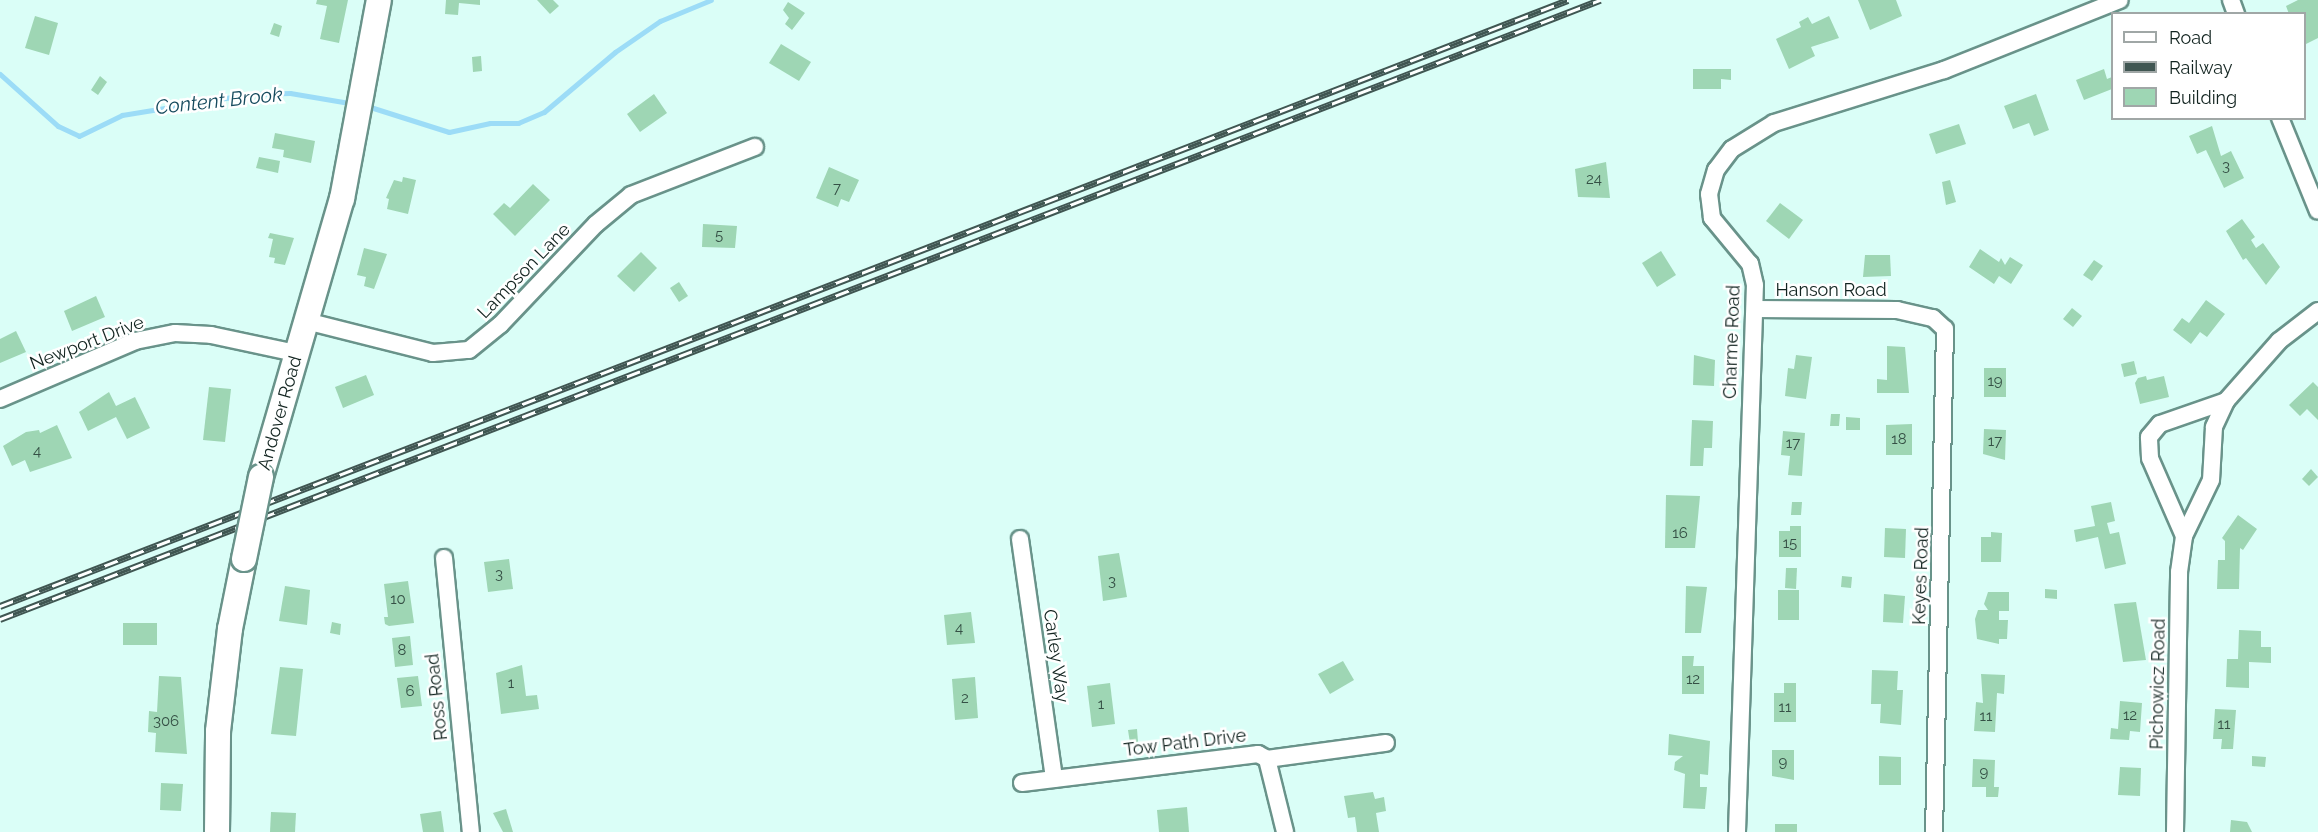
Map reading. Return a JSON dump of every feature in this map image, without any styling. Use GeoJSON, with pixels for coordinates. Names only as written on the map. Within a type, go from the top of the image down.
{"type":"FeatureCollection","features":[{"type":"Feature","properties":{"kind":"main road","name":"Andover Road"},"geometry":{"type":"LineString","coordinates":[[217,832],[218,731],[230,629],[261,477],[342,199],[366,82],[379,0]]}},
{"type":"Feature","properties":{"kind":"street","name":"Charme Road"},"geometry":{"type":"LineString","coordinates":[[1737,832],[1755,309],[1750,264],[1719,230],[1709,207],[1716,170],[1732,149],[1760,129],[1795,114],[1944,70],[2120,0]]}},
{"type":"Feature","properties":{"kind":"street"},"geometry":{"type":"LineString","coordinates":[[2281,120],[2318,211]]}},
{"type":"Feature","properties":{"kind":"street","name":"Lampson Lane"},"geometry":{"type":"LineString","coordinates":[[306,321],[433,353],[469,350],[500,325],[596,224],[631,195],[755,147]]}},
{"type":"Feature","properties":{"kind":"street","name":"Hanson Road"},"geometry":{"type":"LineString","coordinates":[[1755,309],[1874,307],[1922,314],[1941,322]]}},
{"type":"Feature","properties":{"kind":"street","name":"Pichowicz Road"},"geometry":{"type":"LineString","coordinates":[[2175,832],[2179,572],[2184,536],[2211,480],[2214,427],[2226,400],[2279,340],[2318,311]]}},
{"type":"Feature","properties":{"kind":"street","name":"Keyes Road"},"geometry":{"type":"LineString","coordinates":[[1934,832],[1947,339],[1941,322]]}},
{"type":"Feature","properties":{"kind":"street","name":"Newport Drive"},"geometry":{"type":"LineString","coordinates":[[0,399],[135,341],[175,333],[211,334],[296,353]]}},
{"type":"Feature","properties":{"kind":"street","name":"Pichowicz Road"},"geometry":{"type":"LineString","coordinates":[[2184,536],[2148,450],[2149,437],[2160,424],[2226,400]]}},
{"type":"Feature","properties":{"kind":"street","name":"Carley Way"},"geometry":{"type":"LineString","coordinates":[[1020,539],[1054,779]]}},
{"type":"Feature","properties":{"kind":"street","name":"Ross Road"},"geometry":{"type":"LineString","coordinates":[[444,558],[471,832]]}},
{"type":"Feature","properties":{"kind":"street","name":"Tow Path Drive"},"geometry":{"type":"LineString","coordinates":[[1022,783],[1258,754],[1267,759],[1386,743]]}},
{"type":"Feature","properties":{"kind":"street"},"geometry":{"type":"LineString","coordinates":[[1267,759],[1285,832]]}},
{"type":"Feature","properties":{"kind":"building"},"geometry":{"type":"Polygon","coordinates":[[[317,0],[348,0],[339,43],[320,39],[327,6],[316,4],[317,0]]]}},
{"type":"Feature","properties":{"kind":"building"},"geometry":{"type":"Polygon","coordinates":[[[446,0],[480,0],[480,5],[459,3],[458,15],[445,14],[446,0]]]}},
{"type":"Feature","properties":{"kind":"building"},"geometry":{"type":"Polygon","coordinates":[[[537,0],[553,0],[559,6],[550,14],[537,0]]]}},
{"type":"Feature","properties":{"kind":"building"},"geometry":{"type":"Polygon","coordinates":[[[1858,0],[1896,0],[1902,16],[1870,30],[1858,0]]]}},
{"type":"Feature","properties":{"kind":"building"},"geometry":{"type":"Polygon","coordinates":[[[2298,0],[2318,0],[2318,38],[2306,44],[2306,12],[2288,12],[2286,6],[2298,0]]]}},
{"type":"Feature","properties":{"kind":"building"},"geometry":{"type":"Polygon","coordinates":[[[788,2],[805,13],[792,30],[785,24],[789,18],[783,10],[788,2]]]}},
{"type":"Feature","properties":{"kind":"building"},"geometry":{"type":"Polygon","coordinates":[[[35,16],[58,23],[49,55],[25,48],[35,16]]]}},
{"type":"Feature","properties":{"kind":"building"},"geometry":{"type":"Polygon","coordinates":[[[1829,16],[1839,38],[1811,47],[1815,56],[1789,69],[1776,39],[1801,27],[1799,22],[1808,17],[1812,24],[1829,16]]]}},
{"type":"Feature","properties":{"kind":"building"},"geometry":{"type":"Polygon","coordinates":[[[274,23],[282,26],[279,37],[270,34],[274,23]]]}},
{"type":"Feature","properties":{"kind":"building"},"geometry":{"type":"Polygon","coordinates":[[[781,44],[811,62],[799,81],[769,63],[781,44]]]}},
{"type":"Feature","properties":{"kind":"building"},"geometry":{"type":"Polygon","coordinates":[[[481,56],[482,71],[473,72],[472,57],[481,56]]]}},
{"type":"Feature","properties":{"kind":"building"},"geometry":{"type":"Polygon","coordinates":[[[1693,69],[1731,69],[1731,80],[1721,79],[1721,89],[1693,89],[1693,69]]]}},
{"type":"Feature","properties":{"kind":"building"},"geometry":{"type":"Polygon","coordinates":[[[2104,69],[2107,79],[2111,77],[2111,89],[2084,100],[2076,80],[2104,69]]]}},
{"type":"Feature","properties":{"kind":"building"},"geometry":{"type":"Polygon","coordinates":[[[100,76],[107,82],[98,95],[91,90],[100,76]]]}},
{"type":"Feature","properties":{"kind":"building"},"geometry":{"type":"Polygon","coordinates":[[[654,94],[667,113],[640,132],[627,114],[654,94]]]}},
{"type":"Feature","properties":{"kind":"building"},"geometry":{"type":"Polygon","coordinates":[[[2036,94],[2049,130],[2034,136],[2029,123],[2013,129],[2004,106],[2036,94]]]}},
{"type":"Feature","properties":{"kind":"building"},"geometry":{"type":"Polygon","coordinates":[[[1959,124],[1966,144],[1936,154],[1929,134],[1959,124]]]}},
{"type":"Feature","properties":{"kind":"building"},"geometry":{"type":"Polygon","coordinates":[[[2212,126],[2221,156],[2231,151],[2244,178],[2224,188],[2206,150],[2197,154],[2189,136],[2212,126]]]}},
{"type":"Feature","properties":{"kind":"building"},"geometry":{"type":"Polygon","coordinates":[[[275,133],[315,141],[311,163],[283,157],[284,150],[272,148],[275,133]]]}},
{"type":"Feature","properties":{"kind":"building"},"geometry":{"type":"Polygon","coordinates":[[[259,157],[280,161],[278,173],[256,168],[259,157]]]}},
{"type":"Feature","properties":{"kind":"building"},"geometry":{"type":"Polygon","coordinates":[[[1606,162],[1610,198],[1578,197],[1575,169],[1606,162]]]}},
{"type":"Feature","properties":{"kind":"building"},"geometry":{"type":"Polygon","coordinates":[[[829,167],[859,180],[849,202],[841,199],[838,207],[816,198],[829,167]]]}},
{"type":"Feature","properties":{"kind":"building"},"geometry":{"type":"Polygon","coordinates":[[[403,177],[416,180],[408,214],[387,209],[389,199],[386,198],[394,180],[402,182],[403,177]]]}},
{"type":"Feature","properties":{"kind":"building"},"geometry":{"type":"Polygon","coordinates":[[[1950,180],[1956,202],[1946,205],[1942,182],[1950,180]]]}},
{"type":"Feature","properties":{"kind":"building"},"geometry":{"type":"Polygon","coordinates":[[[533,184],[550,200],[515,236],[493,214],[504,203],[510,208],[533,184]]]}},
{"type":"Feature","properties":{"kind":"building"},"geometry":{"type":"Polygon","coordinates":[[[1780,203],[1803,220],[1789,239],[1766,221],[1780,203]]]}},
{"type":"Feature","properties":{"kind":"building"},"geometry":{"type":"Polygon","coordinates":[[[2242,219],[2255,237],[2251,240],[2256,248],[2263,243],[2280,267],[2266,285],[2246,258],[2243,260],[2226,231],[2242,219]]]}},
{"type":"Feature","properties":{"kind":"building"},"geometry":{"type":"Polygon","coordinates":[[[703,224],[737,226],[735,248],[702,247],[703,224]]]}},
{"type":"Feature","properties":{"kind":"building"},"geometry":{"type":"Polygon","coordinates":[[[270,233],[294,238],[285,265],[274,263],[275,258],[269,257],[273,239],[268,238],[270,233]]]}},
{"type":"Feature","properties":{"kind":"building"},"geometry":{"type":"Polygon","coordinates":[[[364,248],[387,254],[374,289],[364,286],[366,277],[357,275],[364,248]]]}},
{"type":"Feature","properties":{"kind":"building"},"geometry":{"type":"Polygon","coordinates":[[[1980,249],[1999,262],[2001,258],[2005,265],[2010,257],[2023,265],[2011,284],[1999,276],[1994,284],[1969,267],[1980,249]]]}},
{"type":"Feature","properties":{"kind":"building"},"geometry":{"type":"Polygon","coordinates":[[[1661,251],[1676,275],[1657,287],[1642,263],[1661,251]]]}},
{"type":"Feature","properties":{"kind":"building"},"geometry":{"type":"Polygon","coordinates":[[[641,252],[657,268],[634,292],[617,276],[641,252]]]}},
{"type":"Feature","properties":{"kind":"building"},"geometry":{"type":"Polygon","coordinates":[[[1865,255],[1890,255],[1891,276],[1863,277],[1865,255]]]}},
{"type":"Feature","properties":{"kind":"building"},"geometry":{"type":"Polygon","coordinates":[[[2094,260],[2103,266],[2092,281],[2083,275],[2094,260]]]}},
{"type":"Feature","properties":{"kind":"building"},"geometry":{"type":"Polygon","coordinates":[[[679,282],[688,296],[679,302],[670,288],[679,282]]]}},
{"type":"Feature","properties":{"kind":"building"},"geometry":{"type":"Polygon","coordinates":[[[96,296],[105,317],[72,331],[64,311],[96,296]]]}},
{"type":"Feature","properties":{"kind":"building"},"geometry":{"type":"Polygon","coordinates":[[[2206,300],[2225,314],[2207,337],[2200,332],[2191,344],[2173,330],[2182,318],[2189,323],[2206,300]]]}},
{"type":"Feature","properties":{"kind":"building"},"geometry":{"type":"Polygon","coordinates":[[[2072,308],[2082,316],[2073,327],[2063,319],[2072,308]]]}},
{"type":"Feature","properties":{"kind":"building"},"geometry":{"type":"Polygon","coordinates":[[[16,331],[26,352],[0,363],[0,339],[16,331]]]}},
{"type":"Feature","properties":{"kind":"building"},"geometry":{"type":"Polygon","coordinates":[[[1887,346],[1905,347],[1909,393],[1877,393],[1877,379],[1887,380],[1887,346]]]}},
{"type":"Feature","properties":{"kind":"building"},"geometry":{"type":"Polygon","coordinates":[[[1694,355],[1715,360],[1714,386],[1693,385],[1694,355]]]}},
{"type":"Feature","properties":{"kind":"building"},"geometry":{"type":"Polygon","coordinates":[[[1796,355],[1812,357],[1806,399],[1785,396],[1788,368],[1794,369],[1796,355]]]}},
{"type":"Feature","properties":{"kind":"building"},"geometry":{"type":"Polygon","coordinates":[[[2134,361],[2137,374],[2124,377],[2121,364],[2134,361]]]}},
{"type":"Feature","properties":{"kind":"building"},"geometry":{"type":"Polygon","coordinates":[[[1984,368],[2006,368],[2006,397],[1984,397],[1984,368]]]}},
{"type":"Feature","properties":{"kind":"building"},"geometry":{"type":"Polygon","coordinates":[[[366,375],[374,395],[343,408],[335,387],[366,375]]]}},
{"type":"Feature","properties":{"kind":"building"},"geometry":{"type":"Polygon","coordinates":[[[2146,376],[2147,380],[2164,376],[2169,397],[2140,404],[2135,383],[2138,378],[2146,376]]]}},
{"type":"Feature","properties":{"kind":"building"},"geometry":{"type":"Polygon","coordinates":[[[2313,382],[2318,387],[2318,420],[2307,409],[2300,416],[2289,405],[2313,382]]]}},
{"type":"Feature","properties":{"kind":"building"},"geometry":{"type":"Polygon","coordinates":[[[209,387],[231,389],[225,442],[203,440],[209,387]]]}},
{"type":"Feature","properties":{"kind":"building"},"geometry":{"type":"Polygon","coordinates":[[[109,392],[116,406],[135,397],[150,428],[127,439],[116,417],[88,431],[79,412],[109,392]]]}},
{"type":"Feature","properties":{"kind":"building"},"geometry":{"type":"Polygon","coordinates":[[[1831,414],[1840,414],[1839,426],[1830,426],[1831,414]]]}},
{"type":"Feature","properties":{"kind":"building"},"geometry":{"type":"Polygon","coordinates":[[[1846,417],[1860,418],[1860,430],[1846,430],[1846,417]]]}},
{"type":"Feature","properties":{"kind":"building"},"geometry":{"type":"Polygon","coordinates":[[[1692,420],[1713,421],[1712,448],[1704,448],[1703,466],[1690,466],[1692,420]]]}},
{"type":"Feature","properties":{"kind":"building"},"geometry":{"type":"Polygon","coordinates":[[[1912,424],[1912,455],[1886,455],[1886,425],[1912,424]]]}},
{"type":"Feature","properties":{"kind":"building"},"geometry":{"type":"Polygon","coordinates":[[[57,425],[72,458],[30,472],[25,460],[12,466],[3,446],[26,432],[39,430],[40,433],[57,425]]]}},
{"type":"Feature","properties":{"kind":"building"},"geometry":{"type":"Polygon","coordinates":[[[1984,429],[2006,430],[2005,460],[1983,454],[1984,429]]]}},
{"type":"Feature","properties":{"kind":"building"},"geometry":{"type":"Polygon","coordinates":[[[1783,431],[1805,433],[1802,476],[1788,475],[1790,456],[1781,455],[1783,431]]]}},
{"type":"Feature","properties":{"kind":"building"},"geometry":{"type":"Polygon","coordinates":[[[2311,469],[2318,477],[2309,486],[2302,479],[2311,469]]]}},
{"type":"Feature","properties":{"kind":"building"},"geometry":{"type":"Polygon","coordinates":[[[1666,495],[1700,496],[1695,548],[1665,548],[1666,495]]]}},
{"type":"Feature","properties":{"kind":"building"},"geometry":{"type":"Polygon","coordinates":[[[1792,502],[1802,502],[1801,515],[1791,515],[1792,502]]]}},
{"type":"Feature","properties":{"kind":"building"},"geometry":{"type":"Polygon","coordinates":[[[2111,502],[2115,521],[2107,523],[2110,534],[2119,532],[2126,564],[2105,569],[2098,537],[2076,542],[2074,530],[2095,526],[2091,506],[2111,502]]]}},
{"type":"Feature","properties":{"kind":"building"},"geometry":{"type":"Polygon","coordinates":[[[2238,515],[2257,529],[2243,550],[2240,548],[2239,589],[2217,589],[2218,560],[2225,560],[2225,541],[2222,538],[2238,515]]]}},
{"type":"Feature","properties":{"kind":"building"},"geometry":{"type":"Polygon","coordinates":[[[1790,526],[1801,526],[1801,557],[1779,557],[1779,531],[1790,531],[1790,526]]]}},
{"type":"Feature","properties":{"kind":"building"},"geometry":{"type":"Polygon","coordinates":[[[1885,528],[1906,529],[1905,558],[1884,557],[1885,528]]]}},
{"type":"Feature","properties":{"kind":"building"},"geometry":{"type":"Polygon","coordinates":[[[1991,532],[2002,533],[2001,562],[1981,562],[1981,537],[1991,537],[1991,532]]]}},
{"type":"Feature","properties":{"kind":"building"},"geometry":{"type":"Polygon","coordinates":[[[1119,553],[1127,597],[1103,601],[1098,556],[1119,553]]]}},
{"type":"Feature","properties":{"kind":"building"},"geometry":{"type":"Polygon","coordinates":[[[509,559],[513,589],[488,592],[484,562],[509,559]]]}},
{"type":"Feature","properties":{"kind":"building"},"geometry":{"type":"Polygon","coordinates":[[[1786,568],[1797,568],[1796,589],[1785,588],[1786,568]]]}},
{"type":"Feature","properties":{"kind":"building"},"geometry":{"type":"Polygon","coordinates":[[[1842,576],[1852,577],[1851,588],[1841,587],[1842,576]]]}},
{"type":"Feature","properties":{"kind":"building"},"geometry":{"type":"Polygon","coordinates":[[[408,581],[414,623],[389,626],[385,624],[384,617],[388,617],[384,584],[408,581]]]}},
{"type":"Feature","properties":{"kind":"building"},"geometry":{"type":"Polygon","coordinates":[[[285,586],[310,590],[307,625],[279,621],[285,586]]]}},
{"type":"Feature","properties":{"kind":"building"},"geometry":{"type":"Polygon","coordinates":[[[1686,586],[1707,587],[1701,633],[1685,633],[1686,586]]]}},
{"type":"Feature","properties":{"kind":"building"},"geometry":{"type":"Polygon","coordinates":[[[2045,589],[2057,590],[2057,599],[2045,598],[2045,589]]]}},
{"type":"Feature","properties":{"kind":"building"},"geometry":{"type":"Polygon","coordinates":[[[1778,590],[1799,590],[1799,620],[1778,620],[1778,590]]]}},
{"type":"Feature","properties":{"kind":"building"},"geometry":{"type":"Polygon","coordinates":[[[1988,592],[2009,592],[2009,611],[1999,611],[1999,620],[2008,620],[2007,639],[1999,639],[1999,644],[1977,639],[1975,619],[1978,610],[1988,610],[1984,604],[1988,592]]]}},
{"type":"Feature","properties":{"kind":"building"},"geometry":{"type":"Polygon","coordinates":[[[1884,594],[1905,596],[1903,623],[1883,622],[1884,594]]]}},
{"type":"Feature","properties":{"kind":"building"},"geometry":{"type":"Polygon","coordinates":[[[2136,602],[2146,660],[2123,662],[2114,604],[2136,602]]]}},
{"type":"Feature","properties":{"kind":"building"},"geometry":{"type":"Polygon","coordinates":[[[971,612],[975,643],[947,645],[944,615],[971,612]]]}},
{"type":"Feature","properties":{"kind":"building"},"geometry":{"type":"Polygon","coordinates":[[[332,622],[341,624],[340,635],[330,633],[332,622]]]}},
{"type":"Feature","properties":{"kind":"building"},"geometry":{"type":"Polygon","coordinates":[[[123,623],[157,623],[157,645],[123,645],[123,623]]]}},
{"type":"Feature","properties":{"kind":"building"},"geometry":{"type":"Polygon","coordinates":[[[2239,630],[2261,631],[2261,647],[2271,647],[2271,663],[2249,662],[2249,688],[2226,687],[2227,659],[2238,659],[2239,630]]]}},
{"type":"Feature","properties":{"kind":"building"},"geometry":{"type":"Polygon","coordinates":[[[410,636],[413,665],[395,667],[392,638],[410,636]]]}},
{"type":"Feature","properties":{"kind":"building"},"geometry":{"type":"Polygon","coordinates":[[[1682,656],[1694,656],[1693,666],[1704,666],[1704,694],[1682,694],[1682,656]]]}},
{"type":"Feature","properties":{"kind":"building"},"geometry":{"type":"Polygon","coordinates":[[[1343,661],[1354,680],[1330,694],[1318,674],[1343,661]]]}},
{"type":"Feature","properties":{"kind":"building"},"geometry":{"type":"Polygon","coordinates":[[[522,665],[526,696],[537,695],[539,709],[501,714],[496,673],[522,665]]]}},
{"type":"Feature","properties":{"kind":"building"},"geometry":{"type":"Polygon","coordinates":[[[280,667],[303,669],[296,736],[271,734],[280,667]]]}},
{"type":"Feature","properties":{"kind":"building"},"geometry":{"type":"Polygon","coordinates":[[[1872,670],[1898,671],[1897,690],[1903,690],[1901,725],[1880,723],[1881,704],[1871,704],[1872,670]]]}},
{"type":"Feature","properties":{"kind":"building"},"geometry":{"type":"Polygon","coordinates":[[[1981,674],[2005,675],[2004,694],[1997,693],[1995,732],[1974,731],[1976,702],[1983,703],[1981,674]]]}},
{"type":"Feature","properties":{"kind":"building"},"geometry":{"type":"Polygon","coordinates":[[[159,676],[181,677],[187,754],[155,752],[156,733],[148,732],[149,711],[157,712],[159,676]]]}},
{"type":"Feature","properties":{"kind":"building"},"geometry":{"type":"Polygon","coordinates":[[[418,676],[422,706],[401,708],[397,678],[418,676]]]}},
{"type":"Feature","properties":{"kind":"building"},"geometry":{"type":"Polygon","coordinates":[[[975,677],[978,718],[955,720],[952,679],[975,677]]]}},
{"type":"Feature","properties":{"kind":"building"},"geometry":{"type":"Polygon","coordinates":[[[1110,683],[1115,724],[1092,727],[1087,686],[1110,683]]]}},
{"type":"Feature","properties":{"kind":"building"},"geometry":{"type":"Polygon","coordinates":[[[1784,683],[1796,683],[1796,722],[1774,722],[1774,693],[1784,693],[1784,683]]]}},
{"type":"Feature","properties":{"kind":"building"},"geometry":{"type":"Polygon","coordinates":[[[2120,701],[2142,703],[2140,732],[2130,731],[2129,740],[2110,739],[2111,728],[2118,729],[2120,701]]]}},
{"type":"Feature","properties":{"kind":"building"},"geometry":{"type":"Polygon","coordinates":[[[2215,709],[2236,710],[2233,749],[2221,749],[2222,739],[2213,739],[2215,709]]]}},
{"type":"Feature","properties":{"kind":"building"},"geometry":{"type":"Polygon","coordinates":[[[1137,729],[1138,742],[1130,743],[1128,730],[1137,729]]]}},
{"type":"Feature","properties":{"kind":"building"},"geometry":{"type":"Polygon","coordinates":[[[1669,734],[1710,741],[1708,775],[1700,774],[1700,787],[1707,787],[1705,809],[1683,808],[1685,774],[1674,770],[1675,762],[1683,756],[1668,755],[1669,734]]]}},
{"type":"Feature","properties":{"kind":"building"},"geometry":{"type":"Polygon","coordinates":[[[1772,750],[1794,750],[1794,780],[1772,776],[1772,750]]]}},
{"type":"Feature","properties":{"kind":"building"},"geometry":{"type":"Polygon","coordinates":[[[1879,756],[1901,757],[1901,785],[1879,785],[1879,756]]]}},
{"type":"Feature","properties":{"kind":"building"},"geometry":{"type":"Polygon","coordinates":[[[2252,756],[2266,757],[2265,767],[2252,766],[2252,756]]]}},
{"type":"Feature","properties":{"kind":"building"},"geometry":{"type":"Polygon","coordinates":[[[1973,759],[1995,760],[1994,787],[1999,787],[1998,797],[1986,797],[1986,787],[1972,787],[1973,759]]]}},
{"type":"Feature","properties":{"kind":"building"},"geometry":{"type":"Polygon","coordinates":[[[2120,767],[2141,768],[2140,796],[2118,795],[2120,767]]]}},
{"type":"Feature","properties":{"kind":"building"},"geometry":{"type":"Polygon","coordinates":[[[161,783],[183,784],[181,811],[160,810],[161,783]]]}},
{"type":"Feature","properties":{"kind":"building"},"geometry":{"type":"Polygon","coordinates":[[[1373,792],[1375,799],[1384,797],[1386,811],[1376,813],[1379,832],[1357,832],[1355,817],[1348,818],[1344,796],[1373,792]]]}},
{"type":"Feature","properties":{"kind":"building"},"geometry":{"type":"Polygon","coordinates":[[[1187,807],[1189,832],[1159,832],[1157,810],[1187,807]]]}},
{"type":"Feature","properties":{"kind":"building"},"geometry":{"type":"Polygon","coordinates":[[[506,809],[513,832],[503,832],[493,813],[506,809]]]}},
{"type":"Feature","properties":{"kind":"building"},"geometry":{"type":"Polygon","coordinates":[[[441,811],[444,832],[423,832],[420,814],[441,811]]]}},
{"type":"Feature","properties":{"kind":"building"},"geometry":{"type":"Polygon","coordinates":[[[271,812],[296,813],[295,832],[270,832],[271,812]]]}},
{"type":"Feature","properties":{"kind":"building"},"geometry":{"type":"Polygon","coordinates":[[[2231,820],[2247,822],[2252,832],[2230,832],[2231,820]]]}},
{"type":"Feature","properties":{"kind":"building"},"geometry":{"type":"Polygon","coordinates":[[[1775,824],[1797,824],[1797,832],[1775,832],[1775,824]]]}},
{"type":"Feature","properties":{"kind":"waterway","name":"Content Brook"},"geometry":{"type":"LineString","coordinates":[[367,106],[449,132],[490,123],[518,123],[544,112],[615,52],[660,21],[711,0]]}},
{"type":"Feature","properties":{"kind":"waterway","name":"Content Brook"},"geometry":{"type":"LineString","coordinates":[[0,74],[58,126],[79,136],[122,115],[250,94],[290,93],[355,104]]}},
{"type":"Feature","properties":{"kind":"railway"},"geometry":{"type":"LineString","coordinates":[[0,606],[1568,0]]}},
{"type":"Feature","properties":{"kind":"railway"},"geometry":{"type":"LineString","coordinates":[[0,619],[1600,0]]}}]}
